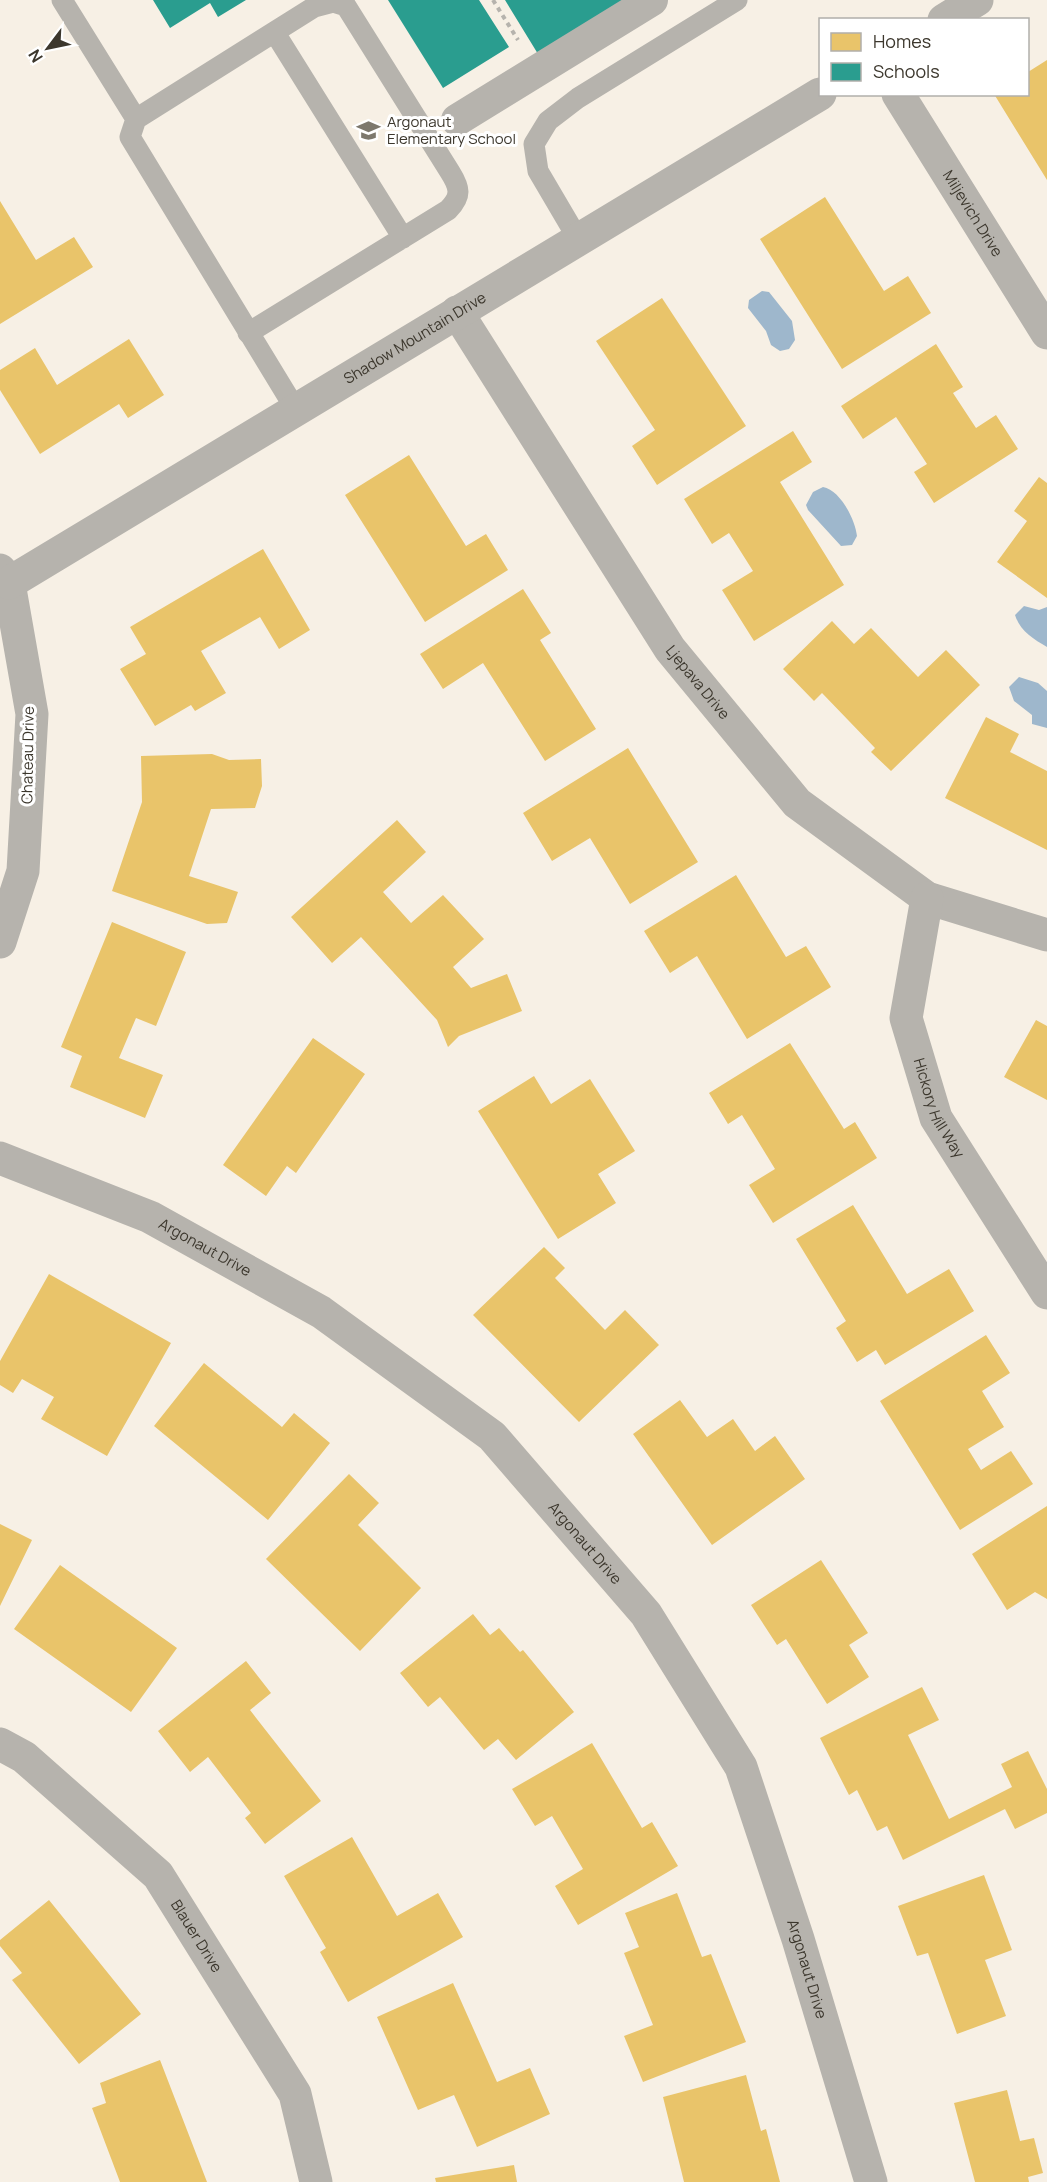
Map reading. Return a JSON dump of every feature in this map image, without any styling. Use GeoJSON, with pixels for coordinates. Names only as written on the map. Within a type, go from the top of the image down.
{"type":"FeatureCollection","features":[{"type":"Feature","properties":{"kind":"street"},"geometry":{"type":"LineString","coordinates":[[457,120],[652,0]]}},
{"type":"Feature","properties":{"kind":"street"},"geometry":{"type":"LineString","coordinates":[[947,18],[977,0]]}},
{"type":"Feature","properties":{"kind":"street","name":"Shadow Mountain Drive"},"geometry":{"type":"LineString","coordinates":[[4,577],[296,410],[819,95]]}},
{"type":"Feature","properties":{"kind":"street","name":"Miljevich Drive"},"geometry":{"type":"LineString","coordinates":[[899,96],[1047,333]]}},
{"type":"Feature","properties":{"kind":"street","name":"Ljepava Drive"},"geometry":{"type":"LineString","coordinates":[[457,312],[670,649],[797,802],[927,898],[1047,935]]}},
{"type":"Feature","properties":{"kind":"street","name":"Chateau Drive"},"geometry":{"type":"LineString","coordinates":[[0,942],[23,871],[32,714],[4,577]]}},
{"type":"Feature","properties":{"kind":"street","name":"Hickory Hill Way"},"geometry":{"type":"LineString","coordinates":[[927,898],[906,1018],[936,1118],[1047,1293]]}},
{"type":"Feature","properties":{"kind":"street","name":"Argonaut Drive"},"geometry":{"type":"LineString","coordinates":[[0,1158],[150,1217],[321,1312],[492,1437],[645,1614],[741,1767],[798,1939],[872,2182]]}},
{"type":"Feature","properties":{"kind":"street","name":"Blauer Drive"},"geometry":{"type":"LineString","coordinates":[[0,1744],[24,1757],[158,1875],[295,2094],[316,2182]]}},
{"type":"Feature","properties":{"kind":"lane"},"geometry":{"type":"LineString","coordinates":[[62,0],[136,119]]}},
{"type":"Feature","properties":{"kind":"lane"},"geometry":{"type":"LineString","coordinates":[[578,239],[538,171],[534,144],[548,121],[578,98],[737,0]]}},
{"type":"Feature","properties":{"kind":"lane"},"geometry":{"type":"LineString","coordinates":[[248,333],[448,210],[457,201],[459,187],[450,171],[346,6],[333,2],[314,7],[136,119],[130,137],[248,333],[296,410]]}},
{"type":"Feature","properties":{"kind":"lane"},"geometry":{"type":"LineString","coordinates":[[275,33],[403,238]]}},
{"type":"Feature","properties":{"kind":"path"},"geometry":{"type":"LineString","coordinates":[[493,0],[536,71]]}},
{"type":"Feature","properties":{"kind":"water"},"geometry":{"type":"Polygon","coordinates":[[[762,291],[769,292],[792,321],[795,340],[789,349],[780,351],[771,345],[766,331],[748,308],[749,300],[762,291]]]}},
{"type":"Feature","properties":{"kind":"water"},"geometry":{"type":"Polygon","coordinates":[[[823,487],[841,499],[850,514],[857,536],[852,545],[841,546],[808,510],[806,505],[813,492],[823,487]]]}},
{"type":"Feature","properties":{"kind":"water"},"geometry":{"type":"Polygon","coordinates":[[[1024,606],[1039,610],[1047,607],[1047,647],[1028,634],[1017,621],[1015,615],[1024,606]]]}},
{"type":"Feature","properties":{"kind":"water"},"geometry":{"type":"Polygon","coordinates":[[[1019,677],[1038,683],[1047,691],[1047,728],[1032,724],[1032,715],[1014,701],[1009,687],[1019,677]]]}},
{"type":"Feature","properties":{"kind":"building: Homes"},"geometry":{"type":"Polygon","coordinates":[[[1047,60],[1047,180],[995,96],[1029,96],[1029,71],[1047,60]]]}},
{"type":"Feature","properties":{"kind":"building: Homes"},"geometry":{"type":"Polygon","coordinates":[[[825,197],[884,291],[908,276],[931,313],[842,369],[760,239],[825,197]]]}},
{"type":"Feature","properties":{"kind":"building: Homes"},"geometry":{"type":"Polygon","coordinates":[[[0,201],[36,260],[74,237],[93,267],[0,324],[0,201]]]}},
{"type":"Feature","properties":{"kind":"building: Homes"},"geometry":{"type":"Polygon","coordinates":[[[662,298],[746,426],[657,485],[632,446],[655,430],[596,341],[662,298]]]}},
{"type":"Feature","properties":{"kind":"building: Homes"},"geometry":{"type":"Polygon","coordinates":[[[129,339],[164,395],[128,418],[119,404],[40,454],[0,390],[0,370],[35,348],[57,385],[129,339]]]}},
{"type":"Feature","properties":{"kind":"building: Homes"},"geometry":{"type":"Polygon","coordinates":[[[936,344],[963,387],[953,393],[976,428],[996,415],[1018,449],[934,503],[914,472],[927,464],[896,417],[863,439],[841,406],[936,344]]]}},
{"type":"Feature","properties":{"kind":"building: Homes"},"geometry":{"type":"Polygon","coordinates":[[[793,431],[812,462],[780,482],[844,585],[754,641],[722,590],[753,571],[729,533],[712,544],[684,499],[793,431]]]}},
{"type":"Feature","properties":{"kind":"building: Homes"},"geometry":{"type":"Polygon","coordinates":[[[409,455],[466,546],[486,534],[508,570],[425,622],[345,495],[409,455]]]}},
{"type":"Feature","properties":{"kind":"building: Homes"},"geometry":{"type":"Polygon","coordinates":[[[1039,477],[1047,483],[1047,598],[997,562],[1027,521],[1014,511],[1039,477]]]}},
{"type":"Feature","properties":{"kind":"building: Homes"},"geometry":{"type":"Polygon","coordinates":[[[263,549],[310,630],[279,649],[260,617],[201,651],[226,693],[195,711],[191,705],[155,726],[120,669],[146,654],[130,627],[263,549]]]}},
{"type":"Feature","properties":{"kind":"building: Homes"},"geometry":{"type":"Polygon","coordinates":[[[523,589],[551,633],[540,640],[596,729],[545,761],[483,663],[443,689],[420,654],[523,589]]]}},
{"type":"Feature","properties":{"kind":"building: Homes"},"geometry":{"type":"Polygon","coordinates":[[[832,621],[854,644],[871,628],[918,677],[946,650],[980,685],[891,771],[871,752],[875,748],[822,693],[814,701],[783,669],[832,621]]]}},
{"type":"Feature","properties":{"kind":"building: Homes"},"geometry":{"type":"Polygon","coordinates":[[[986,717],[1019,734],[1010,752],[1047,771],[1047,850],[945,798],[986,717]]]}},
{"type":"Feature","properties":{"kind":"building: Homes"},"geometry":{"type":"Polygon","coordinates":[[[628,748],[698,862],[630,904],[590,838],[552,861],[523,813],[628,748]]]}},
{"type":"Feature","properties":{"kind":"building: Homes"},"geometry":{"type":"Polygon","coordinates":[[[212,754],[229,760],[261,759],[262,786],[255,808],[211,809],[189,876],[238,892],[227,923],[207,924],[112,891],[142,802],[141,756],[212,754]]]}},
{"type":"Feature","properties":{"kind":"building: Homes"},"geometry":{"type":"Polygon","coordinates":[[[397,820],[426,852],[383,892],[411,923],[443,895],[484,939],[453,967],[471,988],[507,974],[522,1011],[459,1036],[448,1047],[437,1020],[361,937],[332,963],[291,917],[397,820]]]}},
{"type":"Feature","properties":{"kind":"building: Homes"},"geometry":{"type":"Polygon","coordinates":[[[736,875],[786,957],[806,946],[831,987],[747,1039],[697,956],[670,973],[644,931],[736,875]]]}},
{"type":"Feature","properties":{"kind":"building: Homes"},"geometry":{"type":"Polygon","coordinates":[[[112,922],[186,952],[156,1026],[136,1018],[119,1058],[163,1075],[145,1118],[70,1087],[82,1056],[61,1047],[112,922]]]}},
{"type":"Feature","properties":{"kind":"building: Homes"},"geometry":{"type":"Polygon","coordinates":[[[1036,1020],[1047,1026],[1047,1100],[1004,1077],[1036,1020]]]}},
{"type":"Feature","properties":{"kind":"building: Homes"},"geometry":{"type":"Polygon","coordinates":[[[313,1038],[365,1074],[296,1173],[287,1166],[266,1196],[223,1165],[313,1038]]]}},
{"type":"Feature","properties":{"kind":"building: Homes"},"geometry":{"type":"Polygon","coordinates":[[[790,1043],[844,1129],[855,1122],[877,1158],[773,1223],[749,1185],[775,1169],[742,1115],[728,1124],[709,1093],[790,1043]]]}},
{"type":"Feature","properties":{"kind":"building: Homes"},"geometry":{"type":"Polygon","coordinates":[[[534,1076],[551,1104],[590,1079],[635,1151],[598,1174],[616,1203],[558,1239],[478,1111],[534,1076]]]}},
{"type":"Feature","properties":{"kind":"building: Homes"},"geometry":{"type":"Polygon","coordinates":[[[853,1205],[907,1294],[949,1269],[974,1311],[885,1365],[876,1350],[857,1362],[836,1328],[846,1321],[796,1239],[853,1205]]]}},
{"type":"Feature","properties":{"kind":"building: Homes"},"geometry":{"type":"Polygon","coordinates":[[[544,1247],[565,1268],[555,1278],[605,1330],[625,1310],[659,1345],[579,1422],[473,1315],[544,1247]]]}},
{"type":"Feature","properties":{"kind":"building: Homes"},"geometry":{"type":"Polygon","coordinates":[[[49,1274],[171,1343],[107,1456],[41,1419],[54,1397],[22,1379],[13,1393],[0,1385],[0,1361],[49,1274]]]}},
{"type":"Feature","properties":{"kind":"building: Homes"},"geometry":{"type":"Polygon","coordinates":[[[986,1335],[1010,1373],[982,1391],[1004,1427],[968,1449],[981,1470],[1011,1451],[1033,1484],[960,1530],[880,1401],[986,1335]]]}},
{"type":"Feature","properties":{"kind":"building: Homes"},"geometry":{"type":"Polygon","coordinates":[[[204,1363],[282,1427],[294,1413],[330,1443],[268,1520],[154,1426],[204,1363]]]}},
{"type":"Feature","properties":{"kind":"building: Homes"},"geometry":{"type":"Polygon","coordinates":[[[680,1400],[707,1437],[733,1419],[755,1451],[775,1436],[805,1479],[712,1545],[633,1434],[680,1400]]]}},
{"type":"Feature","properties":{"kind":"building: Homes"},"geometry":{"type":"Polygon","coordinates":[[[349,1474],[379,1503],[358,1525],[421,1588],[360,1651],[266,1559],[349,1474]]]}},
{"type":"Feature","properties":{"kind":"building: Homes"},"geometry":{"type":"Polygon","coordinates":[[[1047,1506],[1047,1599],[1035,1592],[1007,1610],[972,1554],[1047,1506]]]}},
{"type":"Feature","properties":{"kind":"building: Homes"},"geometry":{"type":"Polygon","coordinates":[[[0,1524],[32,1540],[0,1606],[0,1524]]]}},
{"type":"Feature","properties":{"kind":"building: Homes"},"geometry":{"type":"Polygon","coordinates":[[[821,1560],[868,1633],[849,1645],[869,1677],[827,1704],[786,1639],[777,1645],[751,1605],[821,1560]]]}},
{"type":"Feature","properties":{"kind":"building: Homes"},"geometry":{"type":"Polygon","coordinates":[[[60,1565],[177,1648],[131,1712],[14,1629],[60,1565]]]}},
{"type":"Feature","properties":{"kind":"building: Homes"},"geometry":{"type":"Polygon","coordinates":[[[473,1614],[490,1635],[499,1628],[520,1652],[523,1650],[574,1712],[516,1760],[498,1739],[484,1750],[440,1697],[428,1707],[400,1673],[473,1614]]]}},
{"type":"Feature","properties":{"kind":"building: Homes"},"geometry":{"type":"Polygon","coordinates":[[[246,1661],[271,1693],[250,1710],[321,1801],[265,1844],[245,1818],[251,1813],[208,1757],[190,1772],[158,1731],[246,1661]]]}},
{"type":"Feature","properties":{"kind":"building: Homes"},"geometry":{"type":"Polygon","coordinates":[[[922,1687],[939,1720],[908,1735],[949,1819],[1012,1787],[1001,1764],[1028,1751],[1047,1789],[1047,1813],[1015,1829],[1005,1809],[903,1860],[887,1826],[877,1831],[857,1790],[849,1795],[820,1738],[922,1687]]]}},
{"type":"Feature","properties":{"kind":"building: Homes"},"geometry":{"type":"Polygon","coordinates":[[[592,1743],[642,1828],[652,1822],[678,1866],[578,1925],[555,1886],[583,1869],[552,1816],[535,1826],[512,1789],[592,1743]]]}},
{"type":"Feature","properties":{"kind":"building: Homes"},"geometry":{"type":"Polygon","coordinates":[[[352,1837],[397,1916],[438,1893],[463,1937],[348,2002],[320,1952],[326,1948],[284,1876],[352,1837]]]}},
{"type":"Feature","properties":{"kind":"building: Homes"},"geometry":{"type":"Polygon","coordinates":[[[984,1875],[1012,1950],[985,1960],[1006,2016],[957,2034],[928,1953],[917,1956],[898,1906],[984,1875]]]}},
{"type":"Feature","properties":{"kind":"building: Homes"},"geometry":{"type":"Polygon","coordinates":[[[677,1893],[702,1957],[711,1954],[746,2042],[643,2082],[624,2036],[653,2025],[624,1953],[639,1947],[625,1913],[677,1893]]]}},
{"type":"Feature","properties":{"kind":"building: Homes"},"geometry":{"type":"Polygon","coordinates":[[[49,1900],[141,2014],[79,2064],[12,1980],[22,1973],[0,1946],[0,1940],[49,1900]]]}},
{"type":"Feature","properties":{"kind":"building: Homes"},"geometry":{"type":"Polygon","coordinates":[[[453,1983],[497,2082],[530,2068],[550,2114],[477,2147],[454,2095],[418,2110],[377,2017],[453,1983]]]}},
{"type":"Feature","properties":{"kind":"building: Homes"},"geometry":{"type":"Polygon","coordinates":[[[160,2060],[207,2182],[120,2182],[92,2108],[106,2103],[100,2083],[160,2060]]]}},
{"type":"Feature","properties":{"kind":"building: Homes"},"geometry":{"type":"Polygon","coordinates":[[[746,2075],[761,2131],[766,2129],[780,2182],[684,2182],[663,2097],[746,2075]]]}},
{"type":"Feature","properties":{"kind":"building: Homes"},"geometry":{"type":"Polygon","coordinates":[[[1007,2090],[1020,2141],[1034,2138],[1043,2173],[1028,2177],[1029,2182],[975,2182],[954,2103],[1007,2090]]]}},
{"type":"Feature","properties":{"kind":"building: Homes"},"geometry":{"type":"Polygon","coordinates":[[[514,2165],[517,2182],[436,2182],[435,2178],[514,2165]]]}},
{"type":"Feature","properties":{"kind":"building: Schools"},"geometry":{"type":"Polygon","coordinates":[[[153,0],[246,0],[218,17],[210,3],[170,28],[153,0]]]}},
{"type":"Feature","properties":{"kind":"building: Schools"},"geometry":{"type":"Polygon","coordinates":[[[388,0],[479,0],[509,47],[443,88],[388,0]]]}},
{"type":"Feature","properties":{"kind":"building: Schools"},"geometry":{"type":"Polygon","coordinates":[[[505,0],[625,0],[538,54],[505,0]]]}},
{"type":"Feature","properties":{"kind":"place","name":"Argonaut Elementary School"},"geometry":{"type":"Point","coordinates":[369,131]}}]}
